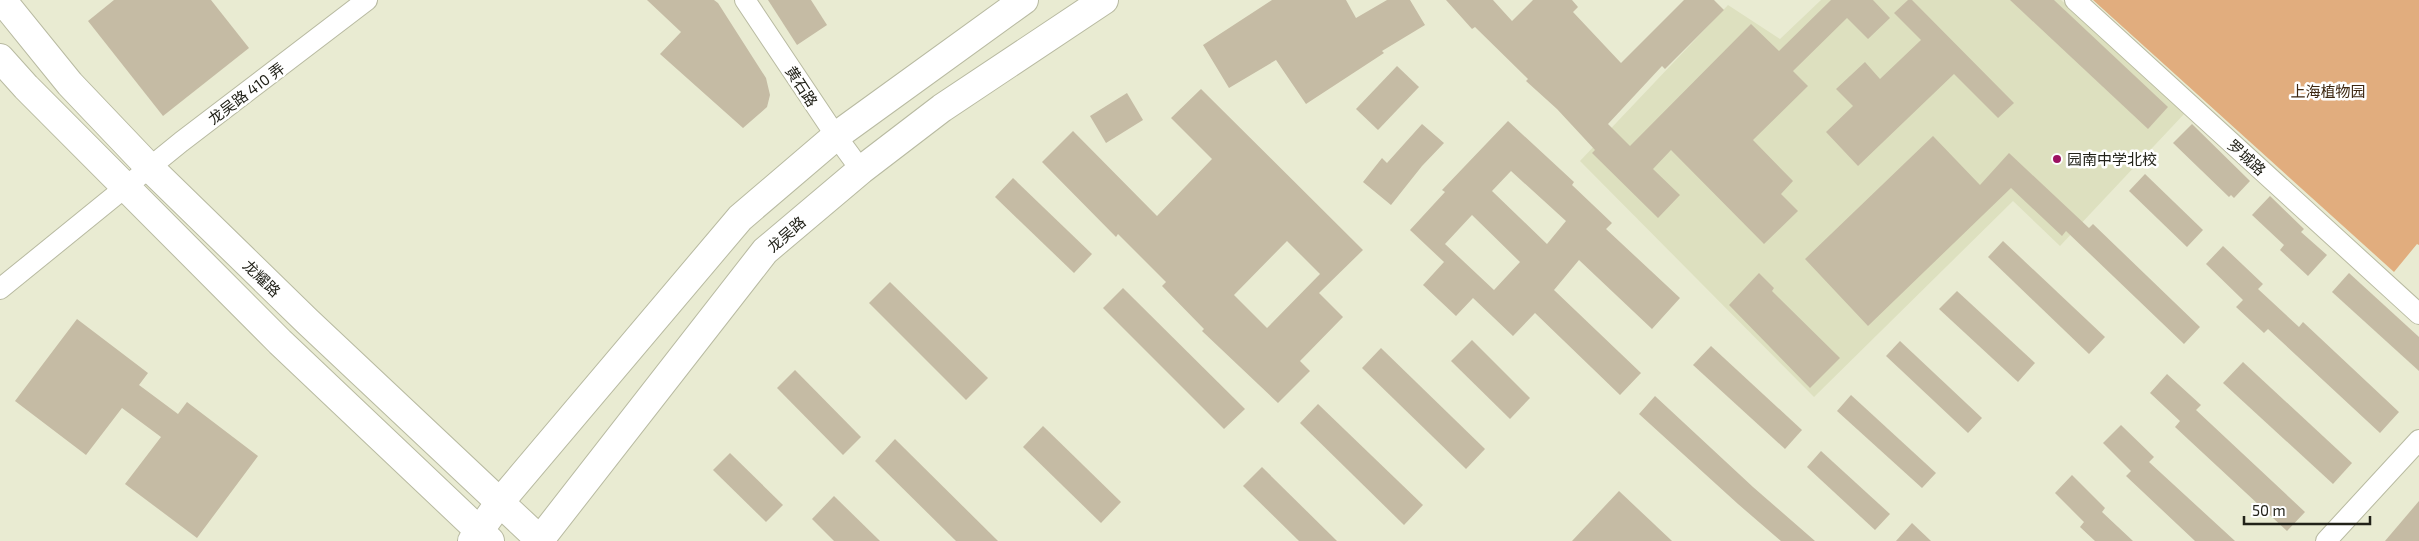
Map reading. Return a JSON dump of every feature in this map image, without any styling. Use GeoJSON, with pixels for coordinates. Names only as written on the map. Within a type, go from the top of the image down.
{"type":"FeatureCollection","features":[{"type":"Feature","properties":{"kind":"main road","name":"龙耀路"},"geometry":{"type":"LineString","coordinates":[[2,0],[70,84],[150,168],[307,321],[540,540]]}},
{"type":"Feature","properties":{"kind":"main road"},"geometry":{"type":"LineString","coordinates":[[0,58],[125,187],[280,342],[480,538],[500,502],[740,218],[836,136],[1024,0]]}},
{"type":"Feature","properties":{"kind":"main road","name":"龙吴路"},"geometry":{"type":"LineString","coordinates":[[540,540],[766,251],[861,170],[942,108],[1104,0]]}},
{"type":"Feature","properties":{"kind":"street","name":"龙吴路 410 弄"},"geometry":{"type":"LineString","coordinates":[[0,289],[125,187],[367,0]]}},
{"type":"Feature","properties":{"kind":"street","name":"黄石路"},"geometry":{"type":"LineString","coordinates":[[745,0],[861,170]]}},
{"type":"Feature","properties":{"kind":"street","name":"罗城路"},"geometry":{"type":"LineString","coordinates":[[2076,0],[2419,314]]}},
{"type":"Feature","properties":{"kind":"street"},"geometry":{"type":"LineString","coordinates":[[2326,541],[2419,440]]}},
{"type":"Feature","properties":{"kind":"shaded area"},"geometry":{"type":"Polygon","coordinates":[[[1821,0],[2061,0],[2185,113],[2060,246],[2013,201],[1814,397],[1580,161],[1728,5],[1780,39],[1821,0]]]}},
{"type":"Feature","properties":{"kind":"green space","name":"上海植物园"},"geometry":{"type":"Polygon","coordinates":[[[2093,0],[2419,0],[2419,245],[2417,244],[2394,272],[2093,0]]]}},
{"type":"Feature","properties":{"kind":"building"},"geometry":{"type":"Polygon","coordinates":[[[114,0],[211,0],[249,48],[163,116],[88,21],[114,0]]]}},
{"type":"Feature","properties":{"kind":"building"},"geometry":{"type":"Polygon","coordinates":[[[647,0],[714,0],[718,3],[766,78],[770,95],[767,107],[743,128],[660,54],[681,32],[647,0]]]}},
{"type":"Feature","properties":{"kind":"building"},"geometry":{"type":"Polygon","coordinates":[[[768,0],[811,0],[827,25],[797,45],[768,0]]]}},
{"type":"Feature","properties":{"kind":"building"},"geometry":{"type":"Polygon","coordinates":[[[1272,0],[1346,0],[1356,18],[1387,0],[1410,0],[1425,25],[1382,51],[1384,53],[1306,104],[1276,60],[1229,88],[1203,45],[1272,0]]]}},
{"type":"Feature","properties":{"kind":"building"},"geometry":{"type":"Polygon","coordinates":[[[1446,0],[1493,0],[1512,21],[1533,0],[1572,0],[1578,7],[1573,12],[1621,63],[1684,0],[1714,0],[1724,10],[1665,69],[1662,66],[1608,124],[1630,146],[1751,24],[1779,51],[1831,0],[1873,0],[1890,18],[1868,39],[1847,18],[1793,71],[1808,86],[1753,140],[1793,181],[1781,194],[1798,211],[1764,244],[1671,150],[1653,169],[1680,195],[1658,218],[1592,153],[1595,150],[1557,109],[1526,81],[1528,79],[1475,27],[1472,29],[1446,0]]]}},
{"type":"Feature","properties":{"kind":"building"},"geometry":{"type":"Polygon","coordinates":[[[1908,0],[1912,0],[2014,103],[1998,118],[1954,74],[1858,166],[1826,132],[1853,106],[1836,89],[1865,62],[1880,79],[1921,40],[1894,13],[1908,0]]]}},
{"type":"Feature","properties":{"kind":"building"},"geometry":{"type":"Polygon","coordinates":[[[2010,0],[2054,0],[2168,107],[2148,129],[2010,0]]]}},
{"type":"Feature","properties":{"kind":"building"},"geometry":{"type":"Polygon","coordinates":[[[1397,66],[1419,87],[1378,130],[1356,109],[1397,66]]]}},
{"type":"Feature","properties":{"kind":"building"},"geometry":{"type":"Polygon","coordinates":[[[1201,89],[1363,250],[1319,293],[1343,317],[1300,361],[1310,371],[1278,403],[1202,331],[1204,329],[1162,286],[1166,282],[1118,234],[1116,237],[1042,162],[1073,131],[1157,216],[1212,159],[1171,118],[1201,89]],[[1287,241],[1234,295],[1267,328],[1320,274],[1287,241]]]}},
{"type":"Feature","properties":{"kind":"building"},"geometry":{"type":"Polygon","coordinates":[[[1127,93],[1143,120],[1106,143],[1090,116],[1127,93]]]}},
{"type":"Feature","properties":{"kind":"building"},"geometry":{"type":"Polygon","coordinates":[[[1508,121],[1574,182],[1572,185],[1612,223],[1606,229],[1680,298],[1652,329],[1579,260],[1554,290],[1641,373],[1620,395],[1535,313],[1513,336],[1473,298],[1456,316],[1423,285],[1444,262],[1410,230],[1445,192],[1442,190],[1508,121]],[[1511,171],[1492,191],[1547,244],[1566,221],[1511,171]],[[1472,215],[1445,244],[1494,290],[1520,262],[1472,215]]]}},
{"type":"Feature","properties":{"kind":"building"},"geometry":{"type":"Polygon","coordinates":[[[1422,124],[1444,143],[1422,166],[1391,205],[1363,182],[1382,158],[1387,163],[1422,124]]]}},
{"type":"Feature","properties":{"kind":"building"},"geometry":{"type":"Polygon","coordinates":[[[2192,124],[2250,181],[2234,198],[2231,195],[2229,197],[2173,143],[2192,124]]]}},
{"type":"Feature","properties":{"kind":"building"},"geometry":{"type":"Polygon","coordinates":[[[1933,136],[1980,185],[2009,153],[2089,228],[2093,224],[2200,327],[2184,344],[2066,231],[2062,236],[2011,188],[1868,326],[1805,259],[1933,136]]]}},
{"type":"Feature","properties":{"kind":"building"},"geometry":{"type":"Polygon","coordinates":[[[2145,174],[2203,230],[2187,247],[2129,191],[2145,174]]]}},
{"type":"Feature","properties":{"kind":"building"},"geometry":{"type":"Polygon","coordinates":[[[1013,178],[1092,254],[1074,273],[995,197],[1013,178]]]}},
{"type":"Feature","properties":{"kind":"building"},"geometry":{"type":"Polygon","coordinates":[[[2270,196],[2304,229],[2301,232],[2327,255],[2308,276],[2280,250],[2284,245],[2252,215],[2270,196]]]}},
{"type":"Feature","properties":{"kind":"building"},"geometry":{"type":"Polygon","coordinates":[[[2003,241],[2105,337],[2089,354],[1988,257],[2003,241]]]}},
{"type":"Feature","properties":{"kind":"building"},"geometry":{"type":"Polygon","coordinates":[[[2223,246],[2263,284],[2258,289],[2299,327],[2303,322],[2399,412],[2380,433],[2268,329],[2264,333],[2236,307],[2243,300],[2206,264],[2223,246]]]}},
{"type":"Feature","properties":{"kind":"building"},"geometry":{"type":"Polygon","coordinates":[[[1759,273],[1774,288],[1772,291],[1840,358],[1810,388],[1729,305],[1759,273]]]}},
{"type":"Feature","properties":{"kind":"building"},"geometry":{"type":"Polygon","coordinates":[[[2349,273],[2419,337],[2419,371],[2332,292],[2349,273]]]}},
{"type":"Feature","properties":{"kind":"building"},"geometry":{"type":"Polygon","coordinates":[[[890,282],[988,378],[966,400],[869,303],[890,282]]]}},
{"type":"Feature","properties":{"kind":"building"},"geometry":{"type":"Polygon","coordinates":[[[1123,288],[1245,409],[1224,429],[1103,308],[1123,288]]]}},
{"type":"Feature","properties":{"kind":"building"},"geometry":{"type":"Polygon","coordinates":[[[1957,291],[2035,363],[2018,382],[1939,309],[1957,291]]]}},
{"type":"Feature","properties":{"kind":"building"},"geometry":{"type":"Polygon","coordinates":[[[77,319],[148,373],[139,385],[178,414],[187,402],[258,456],[197,538],[125,484],[161,437],[122,408],[86,455],[15,401],[77,319]]]}},
{"type":"Feature","properties":{"kind":"building"},"geometry":{"type":"Polygon","coordinates":[[[1472,340],[1530,398],[1510,419],[1451,361],[1472,340]]]}},
{"type":"Feature","properties":{"kind":"building"},"geometry":{"type":"Polygon","coordinates":[[[1900,341],[1982,418],[1968,433],[1886,356],[1900,341]]]}},
{"type":"Feature","properties":{"kind":"building"},"geometry":{"type":"Polygon","coordinates":[[[1711,346],[1802,430],[1785,449],[1693,365],[1711,346]]]}},
{"type":"Feature","properties":{"kind":"building"},"geometry":{"type":"Polygon","coordinates":[[[1381,348],[1485,449],[1466,469],[1362,368],[1381,348]]]}},
{"type":"Feature","properties":{"kind":"building"},"geometry":{"type":"Polygon","coordinates":[[[2243,362],[2352,463],[2333,484],[2223,383],[2243,362]]]}},
{"type":"Feature","properties":{"kind":"building"},"geometry":{"type":"Polygon","coordinates":[[[795,370],[861,437],[843,455],[777,388],[795,370]]]}},
{"type":"Feature","properties":{"kind":"building"},"geometry":{"type":"Polygon","coordinates":[[[2167,374],[2201,405],[2196,410],[2305,512],[2287,531],[2175,427],[2180,421],[2150,393],[2167,374]]]}},
{"type":"Feature","properties":{"kind":"building"},"geometry":{"type":"Polygon","coordinates":[[[1851,395],[1936,473],[1922,488],[1837,411],[1851,395]]]}},
{"type":"Feature","properties":{"kind":"building"},"geometry":{"type":"Polygon","coordinates":[[[1655,396],[1753,487],[1815,541],[1781,541],[1738,504],[1639,414],[1655,396]]]}},
{"type":"Feature","properties":{"kind":"building"},"geometry":{"type":"Polygon","coordinates":[[[1318,404],[1423,505],[1404,525],[1300,423],[1318,404]]]}},
{"type":"Feature","properties":{"kind":"building"},"geometry":{"type":"Polygon","coordinates":[[[2121,425],[2154,457],[2149,462],[2235,541],[2195,541],[2126,476],[2131,471],[2103,443],[2121,425]]]}},
{"type":"Feature","properties":{"kind":"building"},"geometry":{"type":"Polygon","coordinates":[[[1043,426],[1121,502],[1101,523],[1023,447],[1043,426]]]}},
{"type":"Feature","properties":{"kind":"building"},"geometry":{"type":"Polygon","coordinates":[[[895,439],[998,541],[956,541],[875,461],[895,439]]]}},
{"type":"Feature","properties":{"kind":"building"},"geometry":{"type":"Polygon","coordinates":[[[1821,451],[1890,514],[1875,530],[1807,467],[1821,451]]]}},
{"type":"Feature","properties":{"kind":"building"},"geometry":{"type":"Polygon","coordinates":[[[730,453],[783,505],[766,522],[713,470],[730,453]]]}},
{"type":"Feature","properties":{"kind":"building"},"geometry":{"type":"Polygon","coordinates":[[[1262,467],[1337,541],[1299,541],[1243,486],[1262,467]]]}},
{"type":"Feature","properties":{"kind":"building"},"geometry":{"type":"Polygon","coordinates":[[[2072,475],[2105,508],[2102,512],[2133,541],[2095,541],[2080,527],[2084,522],[2055,493],[2072,475]]]}},
{"type":"Feature","properties":{"kind":"building"},"geometry":{"type":"Polygon","coordinates":[[[1619,491],[1672,541],[1572,541],[1619,491]]]}},
{"type":"Feature","properties":{"kind":"building"},"geometry":{"type":"Polygon","coordinates":[[[834,496],[880,541],[834,541],[812,519],[834,496]]]}},
{"type":"Feature","properties":{"kind":"building"},"geometry":{"type":"Polygon","coordinates":[[[2419,501],[2419,541],[2385,541],[2419,501]]]}},
{"type":"Feature","properties":{"kind":"building"},"geometry":{"type":"Polygon","coordinates":[[[1912,523],[1931,541],[1896,541],[1912,523]]]}},
{"type":"Feature","properties":{"kind":"place","name":"园南中学北校"},"geometry":{"type":"Point","coordinates":[2057,159]}}]}
